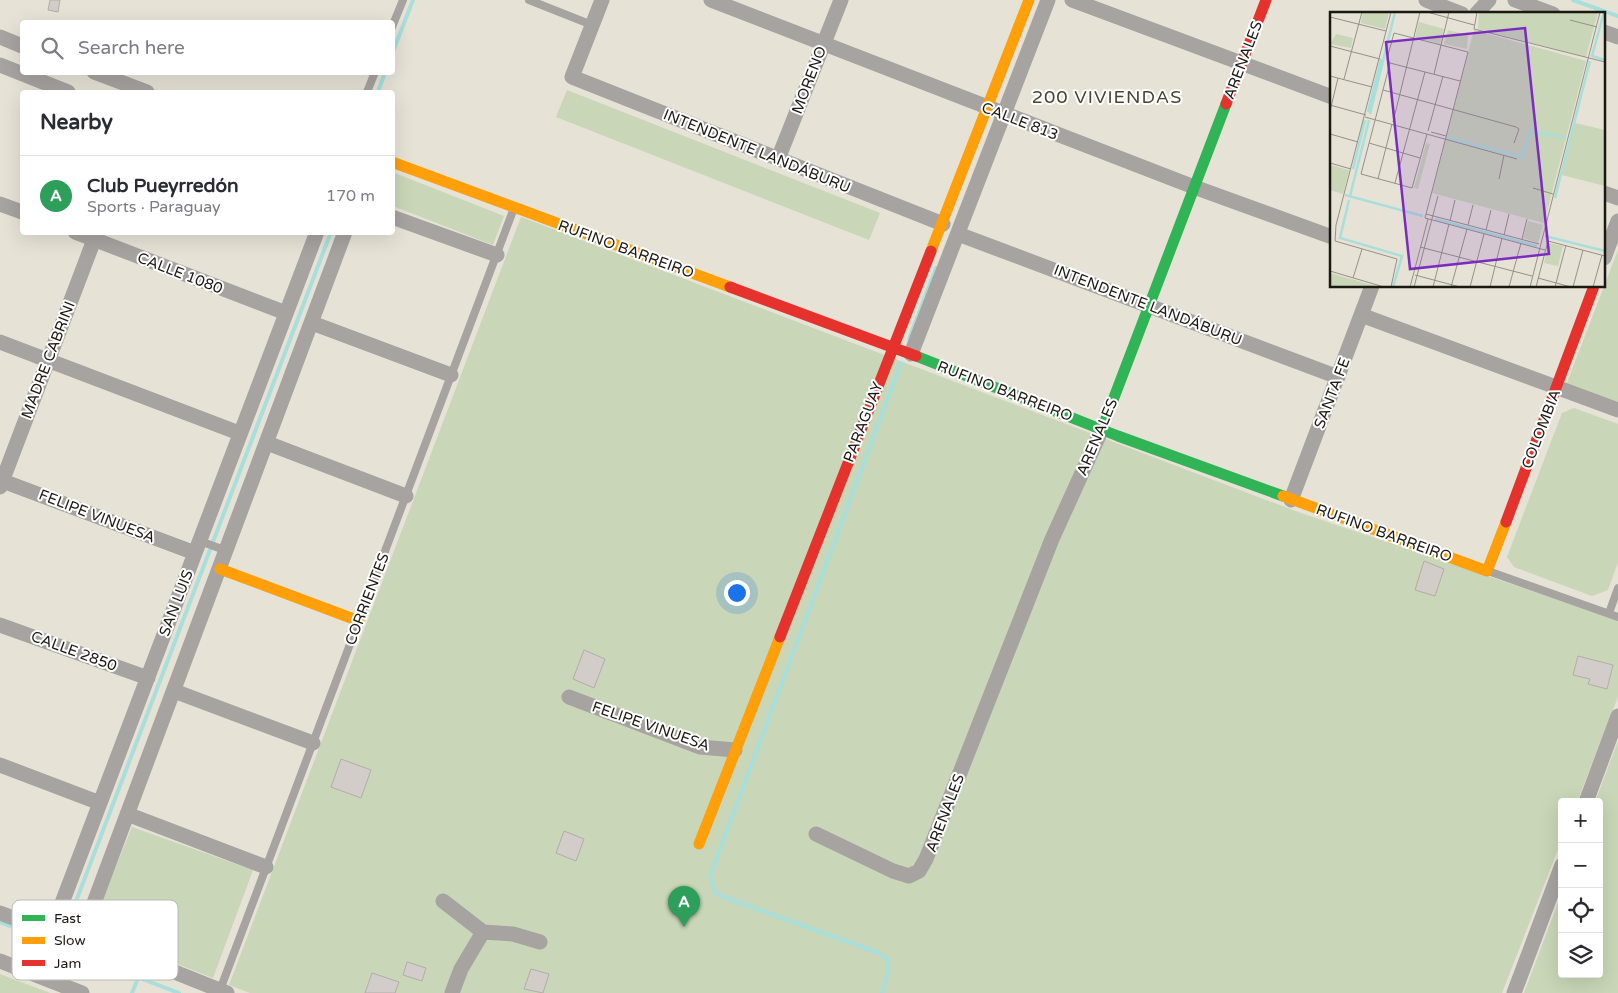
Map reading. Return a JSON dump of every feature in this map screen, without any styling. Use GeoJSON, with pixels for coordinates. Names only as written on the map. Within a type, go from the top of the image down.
{"type":"FeatureCollection","features":[{"type":"Feature","properties":{"kind":"street"},"geometry":{"type":"LineString","coordinates":[[592,26],[602,0]]}},
{"type":"Feature","properties":{"kind":"street","name":"CALLE 813"},"geometry":{"type":"LineString","coordinates":[[711,0],[987,108],[1330,236]]}},
{"type":"Feature","properties":{"kind":"street","name":"MORENO"},"geometry":{"type":"LineString","coordinates":[[778,159],[841,0]]}},
{"type":"Feature","properties":{"kind":"street","name":"PARAGUAY"},"geometry":{"type":"LineString","coordinates":[[699,844],[1028,0]]}},
{"type":"Feature","properties":{"kind":"street"},"geometry":{"type":"LineString","coordinates":[[911,354],[1048,0]]}},
{"type":"Feature","properties":{"kind":"street"},"geometry":{"type":"LineString","coordinates":[[1072,0],[1330,96]]}},
{"type":"Feature","properties":{"kind":"street","name":"ARENALES"},"geometry":{"type":"LineString","coordinates":[[816,834],[893,871],[909,876],[919,871],[926,859],[1052,539],[1102,429],[1266,0]]}},
{"type":"Feature","properties":{"kind":"street"},"geometry":{"type":"LineString","coordinates":[[1426,0],[1457,12]]}},
{"type":"Feature","properties":{"kind":"street"},"geometry":{"type":"LineString","coordinates":[[1478,12],[1489,0]]}},
{"type":"Feature","properties":{"kind":"street"},"geometry":{"type":"LineString","coordinates":[[1515,0],[1548,12]]}},
{"type":"Feature","properties":{"kind":"street","name":"INTENDENTE LANDÁBURU"},"geometry":{"type":"LineString","coordinates":[[592,26],[572,77],[942,224]]}},
{"type":"Feature","properties":{"kind":"street"},"geometry":{"type":"LineString","coordinates":[[1606,33],[1618,37]]}},
{"type":"Feature","properties":{"kind":"street"},"geometry":{"type":"LineString","coordinates":[[0,37],[20,45]]}},
{"type":"Feature","properties":{"kind":"street"},"geometry":{"type":"LineString","coordinates":[[0,65],[20,73]]}},
{"type":"Feature","properties":{"kind":"street"},"geometry":{"type":"LineString","coordinates":[[25,75],[63,90]]}},
{"type":"Feature","properties":{"kind":"street"},"geometry":{"type":"LineString","coordinates":[[102,75],[142,90]]}},
{"type":"Feature","properties":{"kind":"street","name":"RUFINO BARREIRO"},"geometry":{"type":"LineString","coordinates":[[395,163],[911,354],[1102,429],[1291,500],[1487,571]]}},
{"type":"Feature","properties":{"kind":"street"},"geometry":{"type":"LineString","coordinates":[[1606,194],[1618,198]]}},
{"type":"Feature","properties":{"kind":"street"},"geometry":{"type":"LineString","coordinates":[[0,204],[20,211]]}},
{"type":"Feature","properties":{"kind":"street"},"geometry":{"type":"LineString","coordinates":[[395,218],[497,255]]}},
{"type":"Feature","properties":{"kind":"street"},"geometry":{"type":"LineString","coordinates":[[1606,253],[1618,221]]}},
{"type":"Feature","properties":{"kind":"street","name":"INTENDENTE LANDÁBURU"},"geometry":{"type":"LineString","coordinates":[[958,234],[1338,377]]}},
{"type":"Feature","properties":{"kind":"street","name":"SAN LUIS"},"geometry":{"type":"LineString","coordinates":[[63,900],[239,433],[316,235]]}},
{"type":"Feature","properties":{"kind":"street","name":"SAN LUIS"},"geometry":{"type":"LineString","coordinates":[[95,900],[344,235]]}},
{"type":"Feature","properties":{"kind":"street","name":"CALLE 1080"},"geometry":{"type":"LineString","coordinates":[[96,236],[286,313]]}},
{"type":"Feature","properties":{"kind":"street","name":"MADRE CABRINI"},"geometry":{"type":"LineString","coordinates":[[1,483],[96,236]]}},
{"type":"Feature","properties":{"kind":"street","name":"SANTA FE"},"geometry":{"type":"LineString","coordinates":[[1291,500],[1371,288]]}},
{"type":"Feature","properties":{"kind":"street","name":"COLOMBIA"},"geometry":{"type":"LineString","coordinates":[[1487,571],[1593,288]]}},
{"type":"Feature","properties":{"kind":"street"},"geometry":{"type":"LineString","coordinates":[[1361,316],[1618,410]]}},
{"type":"Feature","properties":{"kind":"street"},"geometry":{"type":"LineString","coordinates":[[312,323],[451,375]]}},
{"type":"Feature","properties":{"kind":"street"},"geometry":{"type":"LineString","coordinates":[[0,342],[239,433]]}},
{"type":"Feature","properties":{"kind":"street"},"geometry":{"type":"LineString","coordinates":[[267,443],[406,496]]}},
{"type":"Feature","properties":{"kind":"street","name":"FELIPE VINUESA"},"geometry":{"type":"LineString","coordinates":[[1,483],[197,547]]}},
{"type":"Feature","properties":{"kind":"street"},"geometry":{"type":"LineString","coordinates":[[220,569],[358,622]]}},
{"type":"Feature","properties":{"kind":"street","name":"CALLE 2850"},"geometry":{"type":"LineString","coordinates":[[0,625],[148,678]]}},
{"type":"Feature","properties":{"kind":"street"},"geometry":{"type":"LineString","coordinates":[[174,692],[313,743]]}},
{"type":"Feature","properties":{"kind":"street","name":"FELIPE VINUESA"},"geometry":{"type":"LineString","coordinates":[[569,697],[700,747],[735,750]]}},
{"type":"Feature","properties":{"kind":"street"},"geometry":{"type":"LineString","coordinates":[[1587,798],[1618,716]]}},
{"type":"Feature","properties":{"kind":"street"},"geometry":{"type":"LineString","coordinates":[[0,765],[100,803]]}},
{"type":"Feature","properties":{"kind":"street"},"geometry":{"type":"LineString","coordinates":[[128,814],[266,867]]}},
{"type":"Feature","properties":{"kind":"street"},"geometry":{"type":"LineString","coordinates":[[1514,993],[1558,876]]}},
{"type":"Feature","properties":{"kind":"street"},"geometry":{"type":"LineString","coordinates":[[443,902],[483,932],[513,934],[540,942]]}},
{"type":"Feature","properties":{"kind":"street"},"geometry":{"type":"LineString","coordinates":[[0,913],[12,917]]}},
{"type":"Feature","properties":{"kind":"street"},"geometry":{"type":"LineString","coordinates":[[452,993],[461,969],[483,932]]}},
{"type":"Feature","properties":{"kind":"street"},"geometry":{"type":"LineString","coordinates":[[0,961],[12,965]]}},
{"type":"Feature","properties":{"kind":"street"},"geometry":{"type":"LineString","coordinates":[[178,973],[223,991]]}},
{"type":"Feature","properties":{"kind":"street"},"geometry":{"type":"LineString","coordinates":[[50,980],[82,993]]}},
{"type":"Feature","properties":{"kind":"lane"},"geometry":{"type":"LineString","coordinates":[[395,20],[403,0]]}},
{"type":"Feature","properties":{"kind":"lane"},"geometry":{"type":"LineString","coordinates":[[529,0],[592,26]]}},
{"type":"Feature","properties":{"kind":"lane"},"geometry":{"type":"LineString","coordinates":[[368,90],[374,75]]}},
{"type":"Feature","properties":{"kind":"lane","name":"CORRIENTES"},"geometry":{"type":"LineString","coordinates":[[223,991],[266,867],[514,208]]}},
{"type":"Feature","properties":{"kind":"lane"},"geometry":{"type":"LineString","coordinates":[[197,547],[227,551]]}},
{"type":"Feature","properties":{"kind":"lane","name":"RUFINO BARREIRO"},"geometry":{"type":"LineString","coordinates":[[1487,571],[1618,617]]}},
{"type":"Feature","properties":{"kind":"lane"},"geometry":{"type":"LineString","coordinates":[[1609,613],[1618,588]]}},
{"type":"Feature","properties":{"kind":"green space"},"geometry":{"type":"Polygon","coordinates":[[[567,90],[880,213],[869,240],[556,117],[567,90]]]}},
{"type":"Feature","properties":{"kind":"green space"},"geometry":{"type":"Polygon","coordinates":[[[395,173],[504,216],[493,245],[395,207],[395,173]]]}},
{"type":"Feature","properties":{"kind":"green space"},"geometry":{"type":"Polygon","coordinates":[[[521,217],[1298,512],[1618,620],[1618,697],[1579,798],[1558,798],[1558,849],[1502,993],[250,993],[229,985],[521,217]]]}},
{"type":"Feature","properties":{"kind":"green space"},"geometry":{"type":"Polygon","coordinates":[[[1618,250],[1618,404],[1566,385],[1603,288],[1606,288],[1606,281],[1618,250]]]}},
{"type":"Feature","properties":{"kind":"green space"},"geometry":{"type":"Polygon","coordinates":[[[1574,408],[1618,424],[1618,562],[1608,590],[1592,596],[1514,567],[1507,557],[1562,413],[1574,408]]]}},
{"type":"Feature","properties":{"kind":"green space"},"geometry":{"type":"Polygon","coordinates":[[[1618,741],[1618,993],[1524,993],[1558,903],[1558,978],[1603,978],[1603,798],[1597,798],[1618,741]]]}},
{"type":"Feature","properties":{"kind":"green space"},"geometry":{"type":"Polygon","coordinates":[[[132,827],[253,870],[213,978],[178,964],[178,900],[102,900],[132,827]]]}},
{"type":"Feature","properties":{"kind":"green space"},"geometry":{"type":"Polygon","coordinates":[[[0,974],[50,993],[0,993],[0,974]]]}},
{"type":"Feature","properties":{"kind":"building"},"geometry":{"type":"Polygon","coordinates":[[[50,0],[60,0],[58,12],[48,10],[50,0]]]}},
{"type":"Feature","properties":{"kind":"building"},"geometry":{"type":"Polygon","coordinates":[[[1424,561],[1444,569],[1435,596],[1415,590],[1424,561]]]}},
{"type":"Feature","properties":{"kind":"building"},"geometry":{"type":"Polygon","coordinates":[[[584,650],[605,659],[594,688],[573,679],[584,650]]]}},
{"type":"Feature","properties":{"kind":"building"},"geometry":{"type":"Polygon","coordinates":[[[1578,656],[1613,665],[1607,689],[1588,684],[1590,679],[1573,675],[1578,656]]]}},
{"type":"Feature","properties":{"kind":"building"},"geometry":{"type":"Polygon","coordinates":[[[341,759],[371,770],[361,798],[331,787],[341,759]]]}},
{"type":"Feature","properties":{"kind":"building"},"geometry":{"type":"Polygon","coordinates":[[[564,831],[584,839],[576,861],[556,853],[564,831]]]}},
{"type":"Feature","properties":{"kind":"building"},"geometry":{"type":"Polygon","coordinates":[[[407,962],[426,968],[422,981],[403,975],[407,962]]]}},
{"type":"Feature","properties":{"kind":"building"},"geometry":{"type":"Polygon","coordinates":[[[531,969],[549,974],[543,993],[524,989],[531,969]]]}},
{"type":"Feature","properties":{"kind":"building"},"geometry":{"type":"Polygon","coordinates":[[[372,973],[399,982],[395,993],[365,993],[372,973]]]}},
{"type":"Feature","properties":{"kind":"waterway"},"geometry":{"type":"LineString","coordinates":[[395,46],[413,0]]}},
{"type":"Feature","properties":{"kind":"waterway"},"geometry":{"type":"LineString","coordinates":[[1573,0],[1618,16]]}},
{"type":"Feature","properties":{"kind":"waterway"},"geometry":{"type":"LineString","coordinates":[[379,90],[384,75]]}},
{"type":"Feature","properties":{"kind":"waterway"},"geometry":{"type":"LineString","coordinates":[[76,900],[330,235]]}},
{"type":"Feature","properties":{"kind":"waterway"},"geometry":{"type":"LineString","coordinates":[[909,339],[936,268]]}},
{"type":"Feature","properties":{"kind":"waterway"},"geometry":{"type":"LineString","coordinates":[[882,993],[888,971],[888,960],[879,953],[721,896],[715,893],[710,876],[901,363]]}},
{"type":"Feature","properties":{"kind":"waterway"},"geometry":{"type":"LineString","coordinates":[[0,922],[12,927]]}},
{"type":"Feature","properties":{"kind":"waterway"},"geometry":{"type":"LineString","coordinates":[[132,993],[137,980]]}},
{"type":"Feature","properties":{"kind":"waterway"},"geometry":{"type":"LineString","coordinates":[[145,980],[179,993]]}},
{"type":"Feature","properties":{"kind":"traffic: fast"},"geometry":{"type":"LineString","coordinates":[[1102,429],[1226,104]]}},
{"type":"Feature","properties":{"kind":"traffic: fast"},"geometry":{"type":"LineString","coordinates":[[916,356],[1118,436],[1283,496]]}},
{"type":"Feature","properties":{"kind":"traffic: slow"},"geometry":{"type":"LineString","coordinates":[[931,251],[1029,0]]}},
{"type":"Feature","properties":{"kind":"traffic: slow"},"geometry":{"type":"LineString","coordinates":[[395,163],[730,287]]}},
{"type":"Feature","properties":{"kind":"traffic: slow"},"geometry":{"type":"LineString","coordinates":[[1283,496],[1487,571],[1506,522]]}},
{"type":"Feature","properties":{"kind":"traffic: slow"},"geometry":{"type":"LineString","coordinates":[[220,569],[359,621]]}},
{"type":"Feature","properties":{"kind":"traffic: slow"},"geometry":{"type":"LineString","coordinates":[[699,844],[780,637]]}},
{"type":"Feature","properties":{"kind":"traffic: jam"},"geometry":{"type":"LineString","coordinates":[[1226,104],[1266,0]]}},
{"type":"Feature","properties":{"kind":"traffic: jam"},"geometry":{"type":"LineString","coordinates":[[780,637],[931,251]]}},
{"type":"Feature","properties":{"kind":"traffic: jam"},"geometry":{"type":"LineString","coordinates":[[730,287],[916,356]]}},
{"type":"Feature","properties":{"kind":"traffic: jam"},"geometry":{"type":"LineString","coordinates":[[1506,522],[1593,288]]}},
{"type":"Feature","properties":{"kind":"place","name":"Club Pueyrredón"},"geometry":{"type":"Point","coordinates":[684,927]}},
{"type":"Feature","properties":{"kind":"district","name":"200 VIVIENDAS"},"geometry":{"type":"Point","coordinates":[1107,97]}}]}
